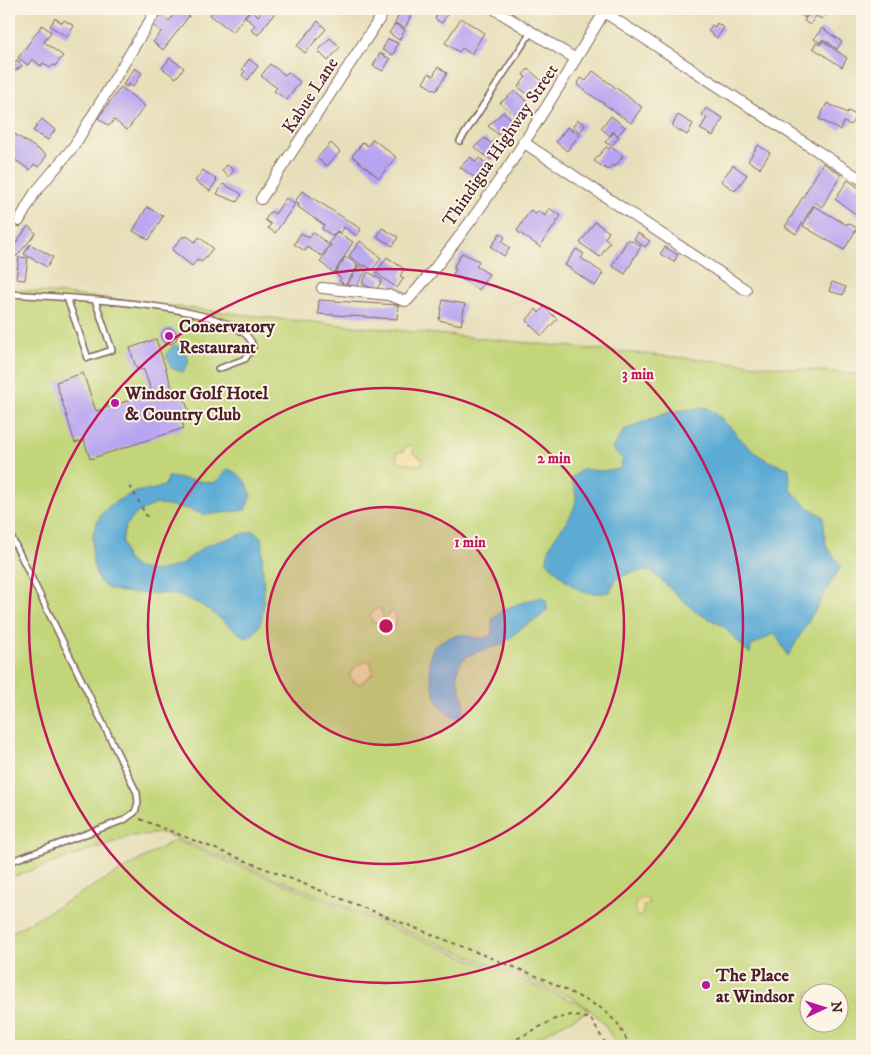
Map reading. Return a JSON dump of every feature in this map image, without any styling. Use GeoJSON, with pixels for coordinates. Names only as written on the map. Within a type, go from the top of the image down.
{"type":"FeatureCollection","features":[{"type":"Feature","properties":{"kind":"street"},"geometry":{"type":"LineString","coordinates":[[19,221],[34,194],[74,146],[157,9]]}},
{"type":"Feature","properties":{"kind":"street","name":"Kabue Lane"},"geometry":{"type":"LineString","coordinates":[[261,199],[386,9]]}},
{"type":"Feature","properties":{"kind":"street"},"geometry":{"type":"LineString","coordinates":[[494,9],[576,59]]}},
{"type":"Feature","properties":{"kind":"street"},"geometry":{"type":"LineString","coordinates":[[605,11],[862,180]]}},
{"type":"Feature","properties":{"kind":"street","name":"Thindigua Highway Street"},"geometry":{"type":"LineString","coordinates":[[322,288],[388,295],[405,301],[414,293],[446,257],[523,142],[605,11]]}},
{"type":"Feature","properties":{"kind":"street"},"geometry":{"type":"LineString","coordinates":[[523,142],[746,290]]}},
{"type":"Feature","properties":{"kind":"lane"},"geometry":{"type":"LineString","coordinates":[[460,141],[531,31]]}},
{"type":"Feature","properties":{"kind":"lane"},"geometry":{"type":"LineString","coordinates":[[9,294],[95,300],[190,312],[230,325],[249,338],[253,344],[253,350],[245,358],[218,369]]}},
{"type":"Feature","properties":{"kind":"lane"},"geometry":{"type":"LineString","coordinates":[[67,298],[88,358],[112,350],[95,300]]}},
{"type":"Feature","properties":{"kind":"lane"},"geometry":{"type":"LineString","coordinates":[[9,532],[137,793],[138,803],[135,812],[124,820],[9,862]]}},
{"type":"Feature","properties":{"kind":"path"},"geometry":{"type":"LineString","coordinates":[[130,486],[147,517]]}},
{"type":"Feature","properties":{"kind":"path"},"geometry":{"type":"LineString","coordinates":[[131,815],[544,979],[603,1009],[618,1024],[630,1046]]}},
{"type":"Feature","properties":{"kind":"path"},"geometry":{"type":"LineString","coordinates":[[503,1046],[554,1019],[571,1014],[591,1019],[607,1046]]}},
{"type":"Feature","properties":{"kind":"green space"},"geometry":{"type":"Polygon","coordinates":[[[9,289],[281,319],[862,375],[862,1046],[617,1046],[598,1018],[571,997],[163,833],[131,836],[9,878],[9,289]]]}},
{"type":"Feature","properties":{"kind":"green space"},"geometry":{"type":"Polygon","coordinates":[[[175,840],[578,1003],[590,1010],[521,1046],[9,1046],[9,934],[175,840]]]}},
{"type":"Feature","properties":{"kind":"sand"},"geometry":{"type":"Polygon","coordinates":[[[410,445],[413,448],[413,453],[423,459],[422,465],[397,461],[397,453],[404,451],[405,447],[410,445]]]}},
{"type":"Feature","properties":{"kind":"sand"},"geometry":{"type":"Polygon","coordinates":[[[376,608],[381,610],[384,619],[391,612],[396,614],[396,623],[393,627],[372,622],[370,615],[376,608]]]}},
{"type":"Feature","properties":{"kind":"sand"},"geometry":{"type":"Polygon","coordinates":[[[365,661],[371,662],[373,673],[360,684],[353,681],[349,675],[355,667],[365,661]]]}},
{"type":"Feature","properties":{"kind":"sand"},"geometry":{"type":"Polygon","coordinates":[[[641,898],[647,898],[649,903],[644,906],[642,916],[637,917],[635,905],[641,898]]]}},
{"type":"Feature","properties":{"kind":"water"},"geometry":{"type":"Polygon","coordinates":[[[174,345],[184,349],[189,362],[183,372],[171,368],[166,354],[174,345]]]}},
{"type":"Feature","properties":{"kind":"water"},"geometry":{"type":"Polygon","coordinates":[[[706,407],[727,424],[752,450],[774,463],[789,468],[790,489],[806,506],[823,516],[826,546],[841,566],[788,656],[775,633],[751,646],[750,654],[723,626],[696,612],[651,571],[633,572],[616,579],[610,592],[590,593],[582,591],[568,582],[547,562],[551,544],[574,507],[576,495],[571,478],[583,469],[600,471],[620,469],[623,459],[612,449],[624,430],[670,412],[706,407]]]}},
{"type":"Feature","properties":{"kind":"water"},"geometry":{"type":"Polygon","coordinates":[[[228,469],[240,476],[249,490],[251,495],[245,510],[205,515],[188,509],[156,504],[137,513],[125,527],[122,541],[126,559],[137,568],[158,571],[180,565],[207,545],[253,531],[261,537],[263,544],[263,611],[255,632],[246,638],[194,601],[177,595],[128,593],[110,589],[103,585],[95,570],[92,549],[95,527],[105,510],[123,497],[165,485],[168,477],[214,483],[228,469]]]}},
{"type":"Feature","properties":{"kind":"water"},"geometry":{"type":"Polygon","coordinates":[[[541,597],[546,600],[547,610],[541,616],[501,644],[475,653],[463,660],[457,674],[463,696],[463,710],[460,717],[454,718],[446,712],[438,702],[432,684],[430,656],[433,648],[443,640],[457,635],[485,638],[492,633],[492,621],[499,613],[541,597]]]}},
{"type":"Feature","properties":{"kind":"building"},"geometry":{"type":"Polygon","coordinates":[[[178,9],[189,16],[163,50],[153,42],[161,32],[153,25],[161,15],[169,21],[178,9]]]}},
{"type":"Feature","properties":{"kind":"building"},"geometry":{"type":"Polygon","coordinates":[[[214,9],[249,10],[233,32],[210,15],[214,9]]]}},
{"type":"Feature","properties":{"kind":"building"},"geometry":{"type":"Polygon","coordinates":[[[264,9],[278,9],[258,35],[251,30],[255,25],[245,17],[251,10],[258,16],[264,9]]]}},
{"type":"Feature","properties":{"kind":"building"},"geometry":{"type":"Polygon","coordinates":[[[439,9],[450,9],[442,23],[435,19],[439,9]]]}},
{"type":"Feature","properties":{"kind":"building"},"geometry":{"type":"Polygon","coordinates":[[[791,9],[810,9],[805,18],[791,9]]]}},
{"type":"Feature","properties":{"kind":"building"},"geometry":{"type":"Polygon","coordinates":[[[811,9],[829,9],[822,19],[816,16],[810,25],[804,21],[811,9]]]}},
{"type":"Feature","properties":{"kind":"building"},"geometry":{"type":"Polygon","coordinates":[[[401,10],[411,15],[405,28],[395,23],[401,10]]]}},
{"type":"Feature","properties":{"kind":"building"},"geometry":{"type":"Polygon","coordinates":[[[55,18],[62,23],[64,20],[74,26],[67,37],[50,26],[55,18]]]}},
{"type":"Feature","properties":{"kind":"building"},"geometry":{"type":"Polygon","coordinates":[[[461,18],[484,33],[471,54],[462,48],[459,52],[445,43],[461,18]]]}},
{"type":"Feature","properties":{"kind":"building"},"geometry":{"type":"Polygon","coordinates":[[[318,21],[326,29],[305,53],[297,46],[318,21]]]}},
{"type":"Feature","properties":{"kind":"building"},"geometry":{"type":"Polygon","coordinates":[[[717,23],[724,28],[717,38],[708,31],[712,25],[715,27],[717,23]]]}},
{"type":"Feature","properties":{"kind":"building"},"geometry":{"type":"Polygon","coordinates":[[[395,24],[405,30],[399,40],[389,33],[395,24]]]}},
{"type":"Feature","properties":{"kind":"building"},"geometry":{"type":"Polygon","coordinates":[[[42,25],[51,32],[44,42],[63,56],[55,66],[53,65],[50,68],[43,63],[41,66],[32,59],[28,65],[18,58],[42,25]]]}},
{"type":"Feature","properties":{"kind":"building"},"geometry":{"type":"Polygon","coordinates":[[[822,28],[842,42],[837,49],[823,39],[820,43],[814,39],[822,28]]]}},
{"type":"Feature","properties":{"kind":"building"},"geometry":{"type":"Polygon","coordinates":[[[330,38],[340,47],[328,61],[318,51],[330,38]]]}},
{"type":"Feature","properties":{"kind":"building"},"geometry":{"type":"Polygon","coordinates":[[[388,39],[398,43],[393,55],[382,50],[388,39]]]}},
{"type":"Feature","properties":{"kind":"building"},"geometry":{"type":"Polygon","coordinates":[[[823,41],[847,58],[842,67],[813,48],[816,43],[820,45],[823,41]]]}},
{"type":"Feature","properties":{"kind":"building"},"geometry":{"type":"Polygon","coordinates":[[[380,53],[390,59],[383,71],[373,66],[380,53]]]}},
{"type":"Feature","properties":{"kind":"building"},"geometry":{"type":"Polygon","coordinates":[[[170,58],[184,68],[176,78],[162,68],[170,58]]]}},
{"type":"Feature","properties":{"kind":"building"},"geometry":{"type":"Polygon","coordinates":[[[249,59],[258,66],[248,80],[242,75],[245,71],[242,69],[249,59]]]}},
{"type":"Feature","properties":{"kind":"building"},"geometry":{"type":"Polygon","coordinates":[[[17,60],[22,66],[11,74],[9,66],[17,60]]]}},
{"type":"Feature","properties":{"kind":"building"},"geometry":{"type":"Polygon","coordinates":[[[270,64],[285,75],[288,72],[300,82],[287,100],[274,91],[277,88],[261,76],[270,64]]]}},
{"type":"Feature","properties":{"kind":"building"},"geometry":{"type":"Polygon","coordinates":[[[438,67],[447,73],[436,91],[423,83],[429,73],[433,76],[438,67]]]}},
{"type":"Feature","properties":{"kind":"building"},"geometry":{"type":"Polygon","coordinates":[[[135,68],[142,73],[133,87],[129,84],[127,87],[123,85],[135,68]]]}},
{"type":"Feature","properties":{"kind":"building"},"geometry":{"type":"Polygon","coordinates":[[[528,69],[542,81],[530,96],[518,87],[526,77],[523,75],[528,69]]]}},
{"type":"Feature","properties":{"kind":"building"},"geometry":{"type":"Polygon","coordinates":[[[593,71],[642,107],[631,123],[577,85],[581,78],[586,81],[593,71]]]}},
{"type":"Feature","properties":{"kind":"building"},"geometry":{"type":"Polygon","coordinates":[[[121,87],[145,106],[127,130],[114,120],[109,126],[98,118],[121,87]]]}},
{"type":"Feature","properties":{"kind":"building"},"geometry":{"type":"Polygon","coordinates":[[[515,91],[529,103],[517,117],[500,103],[515,91]]]}},
{"type":"Feature","properties":{"kind":"building"},"geometry":{"type":"Polygon","coordinates":[[[827,103],[847,113],[848,111],[856,115],[851,125],[844,122],[840,130],[819,119],[827,103]]]}},
{"type":"Feature","properties":{"kind":"building"},"geometry":{"type":"Polygon","coordinates":[[[706,108],[723,118],[713,136],[700,129],[707,118],[702,115],[706,108]]]}},
{"type":"Feature","properties":{"kind":"building"},"geometry":{"type":"Polygon","coordinates":[[[503,112],[519,125],[506,141],[488,126],[503,112]]]}},
{"type":"Feature","properties":{"kind":"building"},"geometry":{"type":"Polygon","coordinates":[[[678,115],[693,124],[687,135],[672,126],[678,115]]]}},
{"type":"Feature","properties":{"kind":"building"},"geometry":{"type":"Polygon","coordinates":[[[611,116],[625,127],[618,135],[613,131],[610,136],[601,128],[611,116]]]}},
{"type":"Feature","properties":{"kind":"building"},"geometry":{"type":"Polygon","coordinates":[[[42,119],[55,130],[48,140],[33,131],[42,119]]]}},
{"type":"Feature","properties":{"kind":"building"},"geometry":{"type":"Polygon","coordinates":[[[578,120],[585,125],[580,132],[573,126],[578,120]]]}},
{"type":"Feature","properties":{"kind":"building"},"geometry":{"type":"Polygon","coordinates":[[[567,127],[580,134],[567,151],[556,142],[567,127]]]}},
{"type":"Feature","properties":{"kind":"building"},"geometry":{"type":"Polygon","coordinates":[[[13,133],[47,155],[39,167],[34,164],[30,170],[9,156],[9,140],[13,133]]]}},
{"type":"Feature","properties":{"kind":"building"},"geometry":{"type":"Polygon","coordinates":[[[613,133],[619,137],[611,146],[605,142],[613,133]]]}},
{"type":"Feature","properties":{"kind":"building"},"geometry":{"type":"Polygon","coordinates":[[[485,138],[492,144],[496,139],[503,145],[491,160],[474,147],[485,138]]]}},
{"type":"Feature","properties":{"kind":"building"},"geometry":{"type":"Polygon","coordinates":[[[373,139],[396,157],[379,178],[352,156],[363,142],[368,146],[373,139]]]}},
{"type":"Feature","properties":{"kind":"building"},"geometry":{"type":"Polygon","coordinates":[[[331,143],[340,152],[327,166],[317,158],[331,143]]]}},
{"type":"Feature","properties":{"kind":"building"},"geometry":{"type":"Polygon","coordinates":[[[758,145],[770,153],[760,168],[748,161],[758,145]]]}},
{"type":"Feature","properties":{"kind":"building"},"geometry":{"type":"Polygon","coordinates":[[[606,147],[609,149],[611,147],[623,156],[615,167],[612,165],[608,170],[594,161],[606,147]]]}},
{"type":"Feature","properties":{"kind":"building"},"geometry":{"type":"Polygon","coordinates":[[[470,157],[476,162],[479,158],[486,163],[475,178],[460,167],[470,157]]]}},
{"type":"Feature","properties":{"kind":"building"},"geometry":{"type":"Polygon","coordinates":[[[823,163],[841,175],[822,207],[815,202],[796,234],[785,227],[823,163]]]}},
{"type":"Feature","properties":{"kind":"building"},"geometry":{"type":"Polygon","coordinates":[[[227,165],[234,170],[229,177],[222,171],[227,165]]]}},
{"type":"Feature","properties":{"kind":"building"},"geometry":{"type":"Polygon","coordinates":[[[733,165],[747,175],[735,191],[721,181],[733,165]]]}},
{"type":"Feature","properties":{"kind":"building"},"geometry":{"type":"Polygon","coordinates":[[[203,170],[217,180],[210,191],[195,181],[203,170]]]}},
{"type":"Feature","properties":{"kind":"building"},"geometry":{"type":"Polygon","coordinates":[[[848,180],[862,190],[861,218],[835,199],[848,180]]]}},
{"type":"Feature","properties":{"kind":"building"},"geometry":{"type":"Polygon","coordinates":[[[223,184],[242,194],[237,202],[217,194],[223,184]]]}},
{"type":"Feature","properties":{"kind":"building"},"geometry":{"type":"Polygon","coordinates":[[[302,191],[361,229],[357,236],[344,227],[341,233],[337,231],[333,236],[322,229],[324,225],[298,207],[299,204],[295,202],[302,191]]]}},
{"type":"Feature","properties":{"kind":"building"},"geometry":{"type":"Polygon","coordinates":[[[286,198],[295,204],[275,233],[268,228],[271,224],[265,220],[271,211],[275,214],[286,198]]]}},
{"type":"Feature","properties":{"kind":"building"},"geometry":{"type":"Polygon","coordinates":[[[814,206],[847,225],[848,223],[857,228],[844,250],[803,226],[814,206]]]}},
{"type":"Feature","properties":{"kind":"building"},"geometry":{"type":"Polygon","coordinates":[[[147,207],[163,216],[149,240],[133,231],[147,207]]]}},
{"type":"Feature","properties":{"kind":"building"},"geometry":{"type":"Polygon","coordinates":[[[549,208],[561,216],[540,247],[517,231],[530,210],[536,214],[538,211],[545,216],[549,208]]]}},
{"type":"Feature","properties":{"kind":"building"},"geometry":{"type":"Polygon","coordinates":[[[595,222],[609,232],[605,238],[610,242],[600,257],[580,243],[595,222]]]}},
{"type":"Feature","properties":{"kind":"building"},"geometry":{"type":"Polygon","coordinates":[[[28,226],[36,233],[16,257],[10,251],[28,226]]]}},
{"type":"Feature","properties":{"kind":"building"},"geometry":{"type":"Polygon","coordinates":[[[382,228],[398,237],[393,246],[377,237],[382,228]]]}},
{"type":"Feature","properties":{"kind":"building"},"geometry":{"type":"Polygon","coordinates":[[[313,232],[329,245],[322,256],[307,247],[305,251],[294,244],[301,233],[309,238],[313,232]]]}},
{"type":"Feature","properties":{"kind":"building"},"geometry":{"type":"Polygon","coordinates":[[[337,232],[353,242],[334,273],[320,262],[331,245],[329,243],[337,232]]]}},
{"type":"Feature","properties":{"kind":"building"},"geometry":{"type":"Polygon","coordinates":[[[500,233],[505,237],[502,242],[510,248],[504,256],[491,247],[500,233]]]}},
{"type":"Feature","properties":{"kind":"building"},"geometry":{"type":"Polygon","coordinates":[[[638,233],[650,241],[645,247],[634,239],[638,233]]]}},
{"type":"Feature","properties":{"kind":"building"},"geometry":{"type":"Polygon","coordinates":[[[183,236],[185,238],[187,236],[195,242],[199,237],[213,248],[202,262],[198,259],[192,266],[172,250],[183,236]]]}},
{"type":"Feature","properties":{"kind":"building"},"geometry":{"type":"Polygon","coordinates":[[[628,239],[641,246],[625,274],[612,266],[628,239]]]}},
{"type":"Feature","properties":{"kind":"building"},"geometry":{"type":"Polygon","coordinates":[[[360,241],[381,258],[372,270],[365,265],[364,267],[349,256],[360,241]]]}},
{"type":"Feature","properties":{"kind":"building"},"geometry":{"type":"Polygon","coordinates":[[[30,244],[53,257],[47,267],[24,254],[30,244]]]}},
{"type":"Feature","properties":{"kind":"building"},"geometry":{"type":"Polygon","coordinates":[[[665,247],[678,255],[674,262],[660,254],[665,247]]]}},
{"type":"Feature","properties":{"kind":"building"},"geometry":{"type":"Polygon","coordinates":[[[576,249],[584,254],[581,258],[603,273],[595,286],[565,265],[576,249]]]}},
{"type":"Feature","properties":{"kind":"building"},"geometry":{"type":"Polygon","coordinates":[[[462,253],[479,261],[476,266],[489,274],[479,290],[453,274],[456,269],[453,268],[462,253]]]}},
{"type":"Feature","properties":{"kind":"building"},"geometry":{"type":"Polygon","coordinates":[[[19,257],[28,258],[25,280],[16,279],[19,257]]]}},
{"type":"Feature","properties":{"kind":"building"},"geometry":{"type":"Polygon","coordinates":[[[345,257],[358,265],[345,285],[339,281],[341,278],[335,274],[345,257]]]}},
{"type":"Feature","properties":{"kind":"building"},"geometry":{"type":"Polygon","coordinates":[[[387,257],[404,269],[400,276],[404,278],[397,288],[376,273],[387,257]]]}},
{"type":"Feature","properties":{"kind":"building"},"geometry":{"type":"Polygon","coordinates":[[[359,266],[366,271],[354,290],[347,285],[359,266]]]}},
{"type":"Feature","properties":{"kind":"building"},"geometry":{"type":"Polygon","coordinates":[[[368,272],[382,280],[376,291],[362,283],[368,272]]]}},
{"type":"Feature","properties":{"kind":"building"},"geometry":{"type":"Polygon","coordinates":[[[832,282],[846,287],[843,295],[829,291],[832,282]]]}},
{"type":"Feature","properties":{"kind":"building"},"geometry":{"type":"Polygon","coordinates":[[[319,300],[398,305],[397,319],[318,314],[319,300]]]}},
{"type":"Feature","properties":{"kind":"building"},"geometry":{"type":"Polygon","coordinates":[[[443,300],[465,304],[461,325],[439,320],[443,300]]]}},
{"type":"Feature","properties":{"kind":"building"},"geometry":{"type":"Polygon","coordinates":[[[544,307],[557,319],[542,336],[526,321],[536,309],[539,313],[544,307]]]}},
{"type":"Feature","properties":{"kind":"building","name":"Conservatory Restaurant"},"geometry":{"type":"Polygon","coordinates":[[[169,328],[175,330],[177,336],[175,342],[169,344],[163,342],[161,336],[163,330],[169,328]]]}},
{"type":"Feature","properties":{"kind":"building"},"geometry":{"type":"Polygon","coordinates":[[[156,339],[176,400],[184,397],[189,412],[180,415],[184,428],[90,459],[84,440],[75,443],[56,382],[83,373],[96,411],[152,393],[144,370],[136,368],[130,348],[156,339]]]}},
{"type":"Feature","properties":{"kind":"place","name":"Conservatory Restaurant"},"geometry":{"type":"Point","coordinates":[169,336]}},
{"type":"Feature","properties":{"kind":"place","name":"Windsor Golf Hotel & Country Club"},"geometry":{"type":"Point","coordinates":[115,403]}},
{"type":"Feature","properties":{"kind":"place","name":"The Place at Windsor"},"geometry":{"type":"Point","coordinates":[706,985]}}]}
